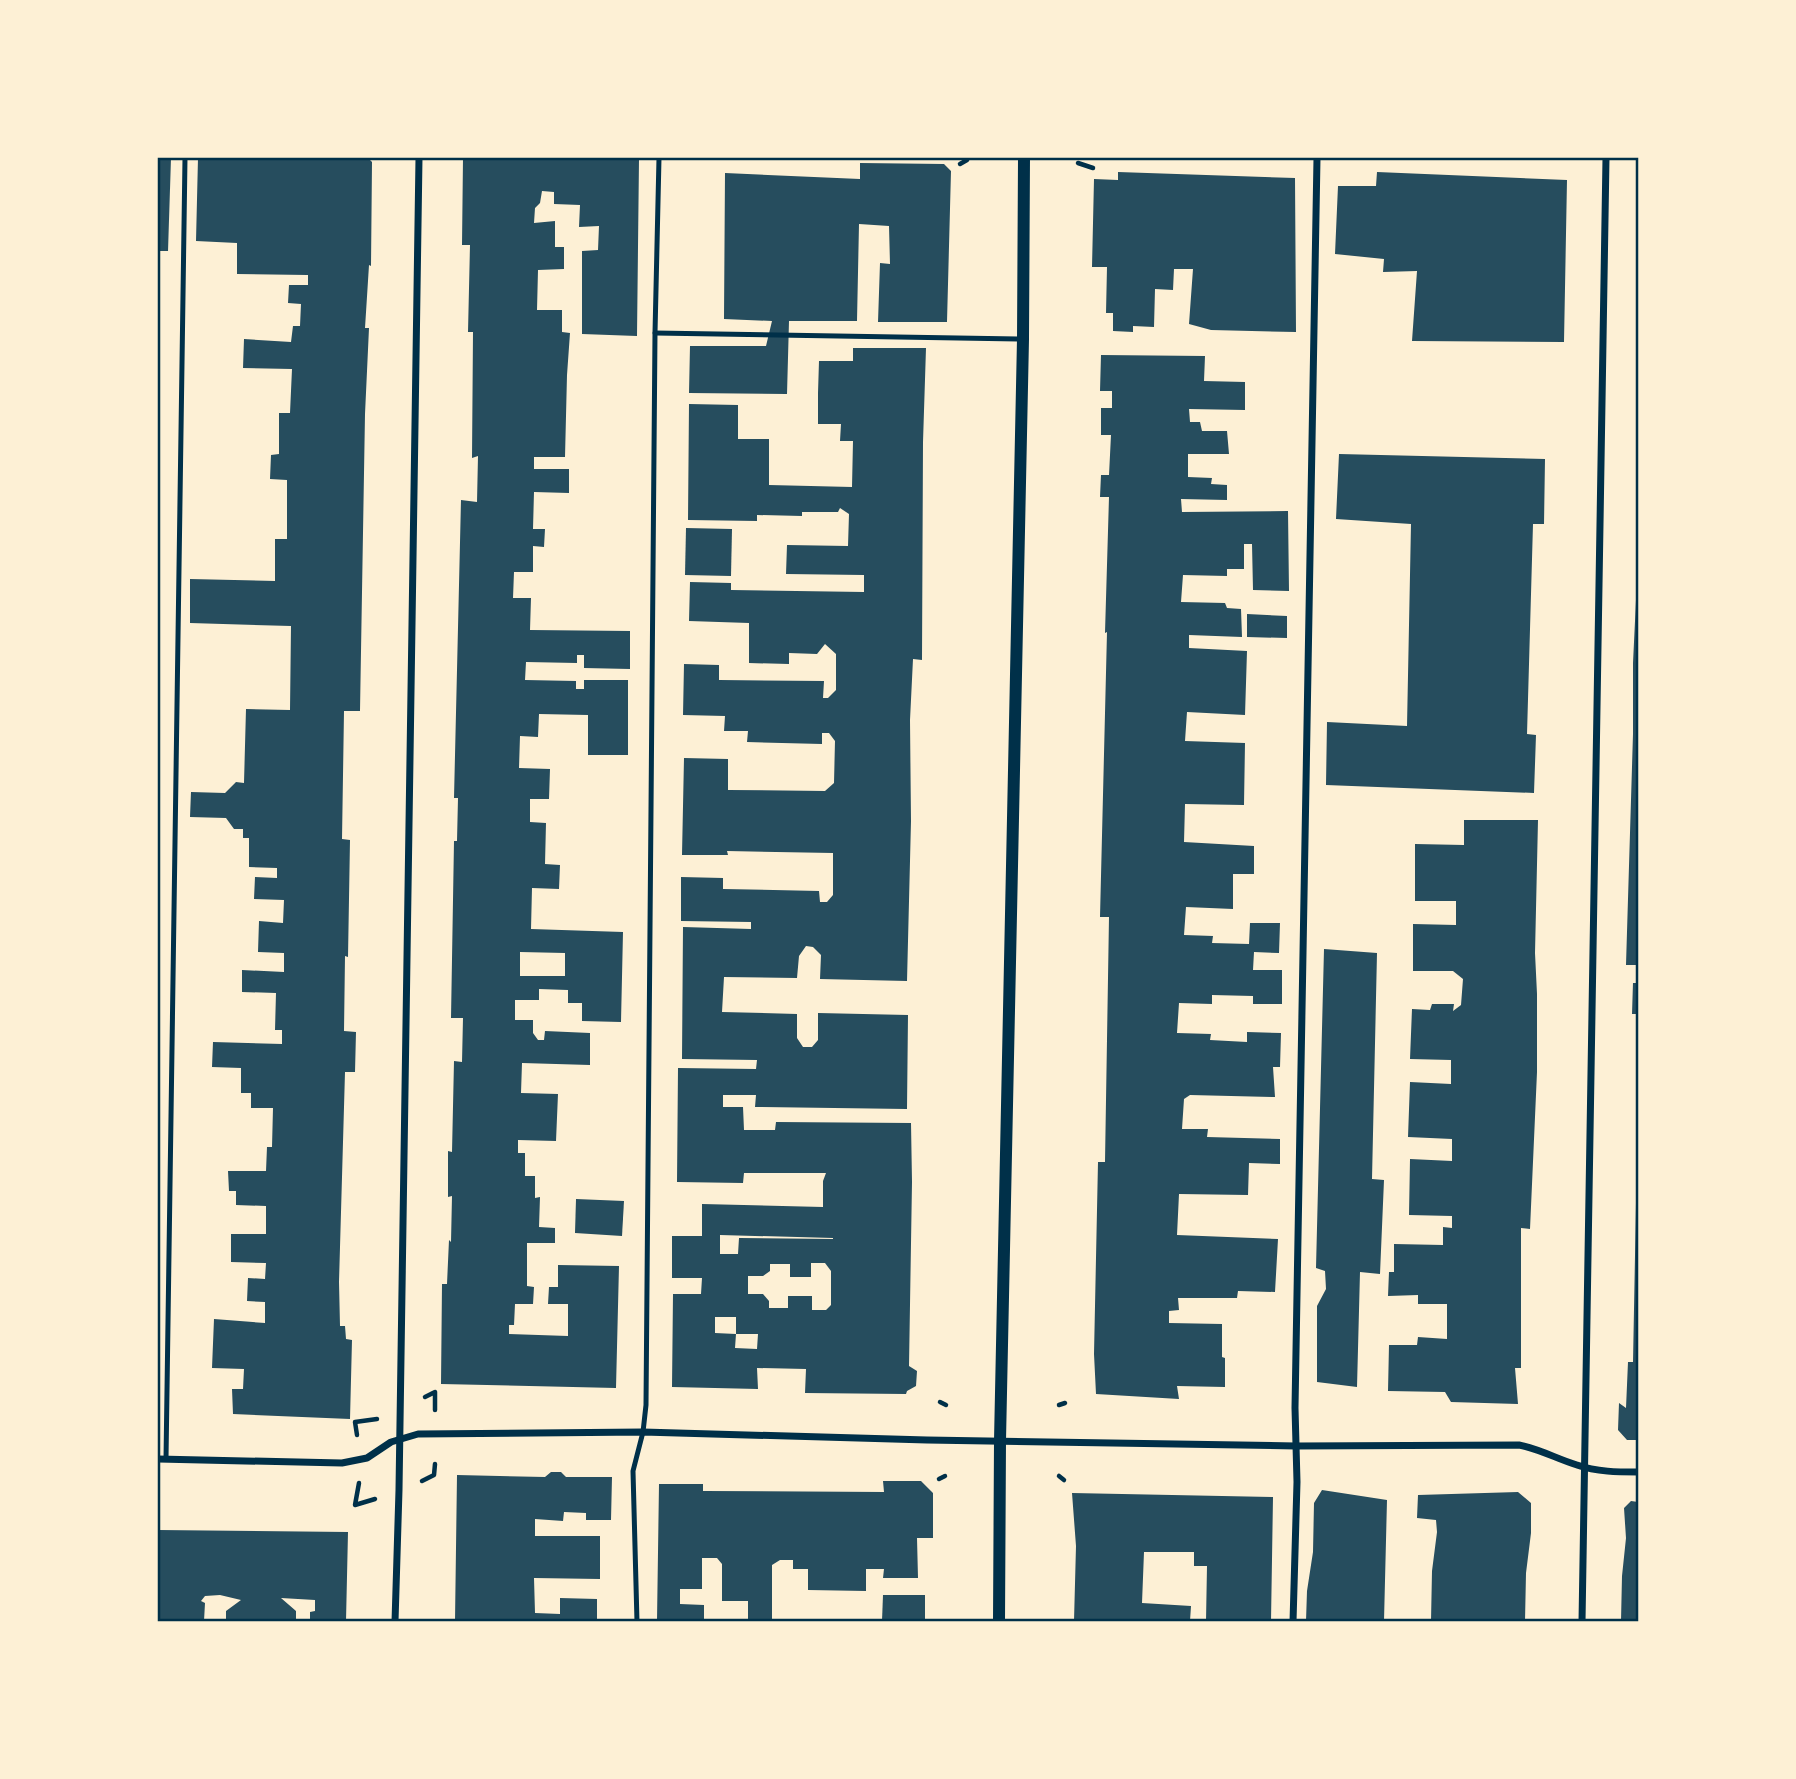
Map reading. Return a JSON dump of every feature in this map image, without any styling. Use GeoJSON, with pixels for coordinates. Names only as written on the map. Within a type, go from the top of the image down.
{"type":"FeatureCollection","features":[{"type":"Feature","properties":{"kind":"street"},"geometry":{"type":"LineString","coordinates":[[395,1622],[419,158]]}},
{"type":"Feature","properties":{"kind":"street"},"geometry":{"type":"LineString","coordinates":[[999,1622],[1024,158]]}},
{"type":"Feature","properties":{"kind":"street"},"geometry":{"type":"LineString","coordinates":[[1293,1622],[1317,158]]}},
{"type":"Feature","properties":{"kind":"street"},"geometry":{"type":"LineString","coordinates":[[1582,1622],[1606,158]]}},
{"type":"Feature","properties":{"kind":"street"},"geometry":{"type":"LineString","coordinates":[[162,1459],[342,1463],[367,1458],[399,1439],[429,1434],[643,1432],[1296,1446],[1519,1446],[1534,1448],[1584,1467],[1614,1472],[1639,1472]]}},
{"type":"Feature","properties":{"kind":"lane"},"geometry":{"type":"LineString","coordinates":[[162,1459],[184,158]]}},
{"type":"Feature","properties":{"kind":"lane"},"geometry":{"type":"LineString","coordinates":[[637,1622],[633,1471],[643,1432],[646,1405],[654,333],[659,158]]}},
{"type":"Feature","properties":{"kind":"lane"},"geometry":{"type":"LineString","coordinates":[[654,333],[1023,339]]}},
{"type":"Feature","properties":{"kind":"path"},"geometry":{"type":"LineString","coordinates":[[960,164],[967,160]]}},
{"type":"Feature","properties":{"kind":"path"},"geometry":{"type":"LineString","coordinates":[[1079,163],[1093,168]]}},
{"type":"Feature","properties":{"kind":"path"},"geometry":{"type":"LineString","coordinates":[[435,1392],[435,1415]]}},
{"type":"Feature","properties":{"kind":"path"},"geometry":{"type":"LineString","coordinates":[[359,1443],[355,1422],[377,1419]]}},
{"type":"Feature","properties":{"kind":"path"},"geometry":{"type":"LineString","coordinates":[[421,1481],[434,1475],[435,1464]]}},
{"type":"Feature","properties":{"kind":"path"},"geometry":{"type":"LineString","coordinates":[[939,1479],[945,1476]]}},
{"type":"Feature","properties":{"kind":"path"},"geometry":{"type":"LineString","coordinates":[[1059,1476],[1064,1480]]}},
{"type":"Feature","properties":{"kind":"path"},"geometry":{"type":"LineString","coordinates":[[359,1482],[355,1505],[375,1499]]}},
{"type":"Feature","properties":{"kind":"building"},"geometry":{"type":"Polygon","coordinates":[[[158,158],[171,158],[168,251],[158,251],[158,158]]]}},
{"type":"Feature","properties":{"kind":"building"},"geometry":{"type":"Polygon","coordinates":[[[198,158],[368,158],[372,162],[371,266],[369,265],[365,328],[369,328],[360,711],[344,711],[342,839],[350,840],[344,1031],[356,1032],[355,1072],[345,1072],[339,1282],[340,1326],[345,1326],[346,1339],[352,1340],[350,1419],[233,1414],[232,1389],[243,1389],[244,1369],[212,1368],[214,1319],[265,1323],[265,1302],[247,1301],[248,1278],[265,1279],[266,1263],[231,1262],[231,1234],[266,1234],[266,1206],[236,1205],[236,1191],[229,1191],[228,1171],[266,1171],[267,1147],[272,1147],[273,1108],[251,1108],[251,1093],[241,1093],[241,1068],[212,1067],[213,1042],[282,1044],[282,1030],[275,1030],[276,993],[242,992],[242,970],[284,972],[284,953],[258,952],[259,921],[283,923],[284,900],[254,899],[255,877],[277,878],[277,868],[249,867],[249,838],[243,838],[243,829],[234,829],[226,818],[190,817],[191,792],[225,793],[236,782],[244,783],[246,709],[290,710],[291,626],[190,623],[190,579],[275,581],[275,539],[287,539],[287,480],[270,479],[271,455],[279,454],[279,413],[290,413],[292,369],[243,368],[244,339],[291,342],[293,326],[300,326],[301,304],[288,303],[289,285],[308,285],[308,275],[237,274],[237,243],[196,241],[198,158]]]}},
{"type":"Feature","properties":{"kind":"building"},"geometry":{"type":"Polygon","coordinates":[[[463,158],[639,159],[637,336],[582,334],[582,251],[598,250],[599,226],[579,227],[580,205],[554,204],[554,192],[542,191],[540,203],[535,208],[534,223],[555,221],[555,247],[564,247],[564,269],[538,270],[537,310],[562,310],[562,332],[570,333],[565,457],[534,457],[534,469],[569,469],[569,493],[534,492],[533,529],[545,529],[544,547],[533,546],[533,572],[514,572],[513,598],[531,598],[530,630],[630,631],[630,669],[584,668],[584,655],[577,655],[577,663],[526,662],[525,680],[576,681],[576,689],[584,689],[584,680],[628,680],[628,755],[588,755],[588,715],[539,714],[538,737],[520,736],[519,768],[550,769],[549,799],[530,799],[530,822],[546,823],[545,864],[560,865],[559,889],[532,888],[531,929],[623,932],[621,1022],[582,1021],[582,1003],[568,1003],[568,990],[539,989],[539,1000],[515,1000],[515,1020],[533,1020],[533,1033],[538,1040],[544,1040],[545,1031],[590,1033],[590,1065],[522,1063],[521,1093],[558,1094],[556,1141],[518,1140],[518,1153],[525,1153],[525,1176],[535,1176],[535,1198],[540,1197],[539,1227],[555,1228],[555,1243],[527,1243],[527,1286],[534,1287],[533,1304],[515,1304],[514,1325],[509,1325],[509,1334],[568,1336],[568,1304],[548,1304],[549,1287],[558,1287],[558,1265],[619,1266],[616,1388],[441,1384],[442,1284],[447,1284],[449,1240],[451,1242],[452,1196],[448,1197],[448,1151],[452,1152],[454,1061],[462,1062],[463,1018],[451,1018],[454,841],[457,841],[458,798],[454,798],[461,500],[477,502],[478,456],[472,458],[473,332],[468,332],[470,245],[462,245],[463,158]],[[520,952],[520,976],[565,976],[565,953],[520,952]]]}},
{"type":"Feature","properties":{"kind":"building"},"geometry":{"type":"Polygon","coordinates":[[[860,163],[944,164],[951,171],[947,322],[878,322],[880,263],[890,264],[889,226],[859,224],[857,321],[789,321],[787,394],[689,393],[690,346],[766,346],[772,321],[724,319],[725,173],[860,179],[860,163]]]}},
{"type":"Feature","properties":{"kind":"building"},"geometry":{"type":"Polygon","coordinates":[[[1118,172],[1295,178],[1296,332],[1211,330],[1189,324],[1193,269],[1174,269],[1173,290],[1155,289],[1154,327],[1133,326],[1133,332],[1113,331],[1113,313],[1106,313],[1107,267],[1092,267],[1094,179],[1118,180],[1118,172]]]}},
{"type":"Feature","properties":{"kind":"building"},"geometry":{"type":"Polygon","coordinates":[[[1377,172],[1567,180],[1564,342],[1412,341],[1417,271],[1383,272],[1384,259],[1335,254],[1338,186],[1376,186],[1377,172]]]}},
{"type":"Feature","properties":{"kind":"building"},"geometry":{"type":"Polygon","coordinates":[[[853,348],[926,348],[922,660],[913,659],[910,720],[911,821],[907,981],[820,979],[821,955],[813,947],[806,946],[799,956],[797,978],[724,977],[722,1012],[797,1014],[797,1038],[803,1047],[812,1047],[818,1040],[818,1013],[908,1015],[907,1109],[755,1107],[756,1095],[723,1095],[723,1107],[743,1107],[744,1130],[775,1130],[776,1122],[911,1123],[909,1366],[917,1371],[916,1386],[906,1394],[805,1393],[806,1369],[757,1368],[758,1389],[672,1387],[673,1294],[701,1294],[702,1278],[672,1278],[672,1236],[702,1236],[702,1204],[823,1207],[823,1181],[826,1173],[744,1173],[743,1183],[677,1182],[678,1068],[756,1069],[757,1060],[682,1059],[683,927],[751,929],[751,922],[681,921],[681,877],[723,878],[723,889],[819,891],[820,902],[827,902],[833,895],[833,853],[727,851],[728,855],[682,855],[684,758],[728,759],[728,790],[825,791],[834,783],[835,741],[829,733],[822,733],[822,744],[747,742],[748,731],[724,731],[725,716],[683,715],[684,664],[719,665],[719,680],[824,681],[823,698],[828,698],[836,690],[836,654],[825,644],[817,654],[789,653],[789,664],[749,663],[749,623],[689,621],[690,582],[731,583],[731,590],[864,592],[864,575],[786,574],[787,545],[848,546],[849,514],[840,508],[838,512],[802,512],[802,516],[757,515],[757,521],[688,520],[689,404],[738,405],[738,439],[769,439],[769,485],[852,487],[853,441],[840,441],[841,424],[818,424],[818,393],[819,361],[853,361],[853,348]],[[720,1235],[720,1254],[738,1254],[739,1238],[833,1238],[720,1235]],[[811,1263],[811,1277],[790,1277],[790,1264],[770,1264],[770,1271],[763,1276],[748,1276],[748,1294],[763,1294],[769,1301],[769,1308],[788,1308],[788,1296],[812,1296],[812,1310],[826,1310],[831,1305],[831,1271],[825,1263],[811,1263]],[[715,1317],[715,1333],[736,1334],[736,1317],[715,1317]],[[736,1334],[735,1348],[757,1349],[758,1334],[736,1334]]]}},
{"type":"Feature","properties":{"kind":"building"},"geometry":{"type":"Polygon","coordinates":[[[1101,355],[1205,356],[1204,381],[1245,382],[1245,410],[1189,409],[1190,422],[1200,422],[1202,431],[1227,431],[1229,454],[1188,454],[1188,477],[1212,478],[1211,484],[1227,485],[1227,500],[1181,499],[1182,512],[1288,511],[1289,591],[1253,590],[1252,544],[1244,544],[1244,569],[1227,569],[1227,576],[1183,575],[1181,602],[1225,603],[1227,608],[1241,609],[1242,637],[1189,635],[1189,648],[1247,651],[1245,715],[1187,712],[1185,741],[1245,743],[1244,805],[1185,804],[1184,842],[1254,846],[1254,874],[1233,874],[1233,909],[1186,907],[1184,935],[1213,936],[1212,943],[1249,944],[1250,923],[1280,923],[1279,953],[1254,952],[1253,970],[1282,970],[1282,1004],[1253,1004],[1253,996],[1212,995],[1212,1004],[1179,1003],[1177,1033],[1211,1034],[1210,1040],[1247,1042],[1247,1032],[1281,1033],[1280,1067],[1273,1067],[1275,1097],[1190,1095],[1184,1099],[1182,1129],[1208,1129],[1207,1137],[1280,1139],[1280,1164],[1249,1163],[1248,1195],[1179,1194],[1177,1235],[1278,1239],[1275,1292],[1238,1291],[1237,1298],[1178,1298],[1179,1310],[1169,1311],[1169,1323],[1222,1324],[1225,1387],[1177,1386],[1179,1399],[1096,1394],[1094,1354],[1098,1162],[1105,1162],[1109,917],[1100,917],[1109,497],[1100,497],[1101,475],[1109,475],[1111,435],[1101,435],[1101,408],[1112,408],[1112,391],[1100,391],[1101,355]]]}},
{"type":"Feature","properties":{"kind":"building"},"geometry":{"type":"Polygon","coordinates":[[[1339,454],[1545,459],[1544,524],[1533,524],[1527,734],[1536,735],[1534,793],[1326,785],[1327,722],[1407,726],[1411,524],[1336,519],[1339,454]]]}},
{"type":"Feature","properties":{"kind":"building"},"geometry":{"type":"Polygon","coordinates":[[[686,528],[732,529],[731,576],[685,575],[686,528]]]}},
{"type":"Feature","properties":{"kind":"building"},"geometry":{"type":"Polygon","coordinates":[[[1636,600],[1638,965],[1626,965],[1633,663],[1636,600]]]}},
{"type":"Feature","properties":{"kind":"building"},"geometry":{"type":"Polygon","coordinates":[[[1247,614],[1287,616],[1287,638],[1247,637],[1247,614]]]}},
{"type":"Feature","properties":{"kind":"building"},"geometry":{"type":"Polygon","coordinates":[[[1464,820],[1538,820],[1535,953],[1537,1072],[1530,1229],[1521,1228],[1521,1368],[1515,1368],[1518,1404],[1451,1402],[1445,1392],[1388,1391],[1389,1345],[1417,1345],[1418,1337],[1447,1339],[1447,1304],[1418,1304],[1418,1295],[1388,1296],[1389,1272],[1394,1272],[1394,1244],[1443,1245],[1443,1227],[1452,1228],[1452,1216],[1409,1215],[1410,1159],[1452,1161],[1452,1139],[1408,1137],[1410,1082],[1451,1084],[1451,1060],[1410,1059],[1412,1009],[1430,1010],[1432,1004],[1454,1004],[1453,1011],[1461,1005],[1463,979],[1453,971],[1413,971],[1413,924],[1456,925],[1456,901],[1415,901],[1415,844],[1464,845],[1464,820]]]}},
{"type":"Feature","properties":{"kind":"building"},"geometry":{"type":"Polygon","coordinates":[[[1324,949],[1377,953],[1372,1179],[1384,1180],[1380,1274],[1360,1272],[1357,1387],[1317,1382],[1317,1306],[1326,1289],[1325,1271],[1316,1268],[1324,949]]]}},
{"type":"Feature","properties":{"kind":"building"},"geometry":{"type":"Polygon","coordinates":[[[1633,983],[1638,983],[1638,1014],[1632,1014],[1633,983]]]}},
{"type":"Feature","properties":{"kind":"building"},"geometry":{"type":"Polygon","coordinates":[[[576,1199],[624,1201],[622,1236],[575,1233],[576,1199]]]}},
{"type":"Feature","properties":{"kind":"building"},"geometry":{"type":"Polygon","coordinates":[[[1636,1203],[1638,1440],[1627,1440],[1618,1430],[1619,1403],[1626,1408],[1628,1362],[1633,1362],[1636,1203]]]}},
{"type":"Feature","properties":{"kind":"building"},"geometry":{"type":"Polygon","coordinates":[[[551,1472],[561,1472],[566,1477],[612,1477],[611,1520],[586,1520],[586,1513],[564,1512],[563,1521],[535,1519],[535,1536],[600,1536],[600,1579],[534,1578],[535,1613],[560,1614],[560,1598],[597,1599],[597,1621],[455,1621],[457,1475],[545,1477],[551,1472]]]}},
{"type":"Feature","properties":{"kind":"building"},"geometry":{"type":"Polygon","coordinates":[[[883,1481],[921,1481],[933,1493],[933,1538],[917,1538],[918,1578],[883,1578],[884,1569],[866,1569],[866,1591],[808,1590],[808,1569],[793,1569],[793,1560],[780,1560],[772,1565],[772,1621],[748,1621],[748,1601],[722,1601],[722,1564],[717,1558],[702,1558],[702,1589],[680,1589],[680,1604],[704,1605],[704,1621],[657,1621],[659,1484],[703,1484],[703,1491],[884,1492],[883,1481]]]}},
{"type":"Feature","properties":{"kind":"building"},"geometry":{"type":"Polygon","coordinates":[[[1322,1490],[1387,1500],[1384,1621],[1306,1621],[1313,1552],[1314,1503],[1322,1490]]]}},
{"type":"Feature","properties":{"kind":"building"},"geometry":{"type":"Polygon","coordinates":[[[1518,1492],[1531,1503],[1525,1621],[1431,1621],[1436,1520],[1417,1518],[1418,1495],[1518,1492]]]}},
{"type":"Feature","properties":{"kind":"building"},"geometry":{"type":"Polygon","coordinates":[[[1072,1493],[1273,1497],[1271,1621],[1206,1621],[1207,1566],[1194,1566],[1194,1552],[1144,1552],[1142,1603],[1191,1606],[1190,1621],[1074,1621],[1076,1546],[1072,1493]]]}},
{"type":"Feature","properties":{"kind":"building"},"geometry":{"type":"Polygon","coordinates":[[[1631,1501],[1638,1502],[1638,1621],[1621,1621],[1626,1538],[1624,1508],[1631,1501]]]}},
{"type":"Feature","properties":{"kind":"building"},"geometry":{"type":"Polygon","coordinates":[[[158,1530],[348,1532],[346,1621],[310,1621],[310,1612],[315,1611],[315,1600],[281,1598],[296,1611],[296,1621],[226,1621],[226,1611],[241,1600],[220,1595],[205,1596],[201,1601],[205,1603],[204,1621],[158,1621],[158,1530]]]}},
{"type":"Feature","properties":{"kind":"building"},"geometry":{"type":"Polygon","coordinates":[[[883,1595],[925,1595],[925,1621],[882,1621],[883,1595]]]}}]}
